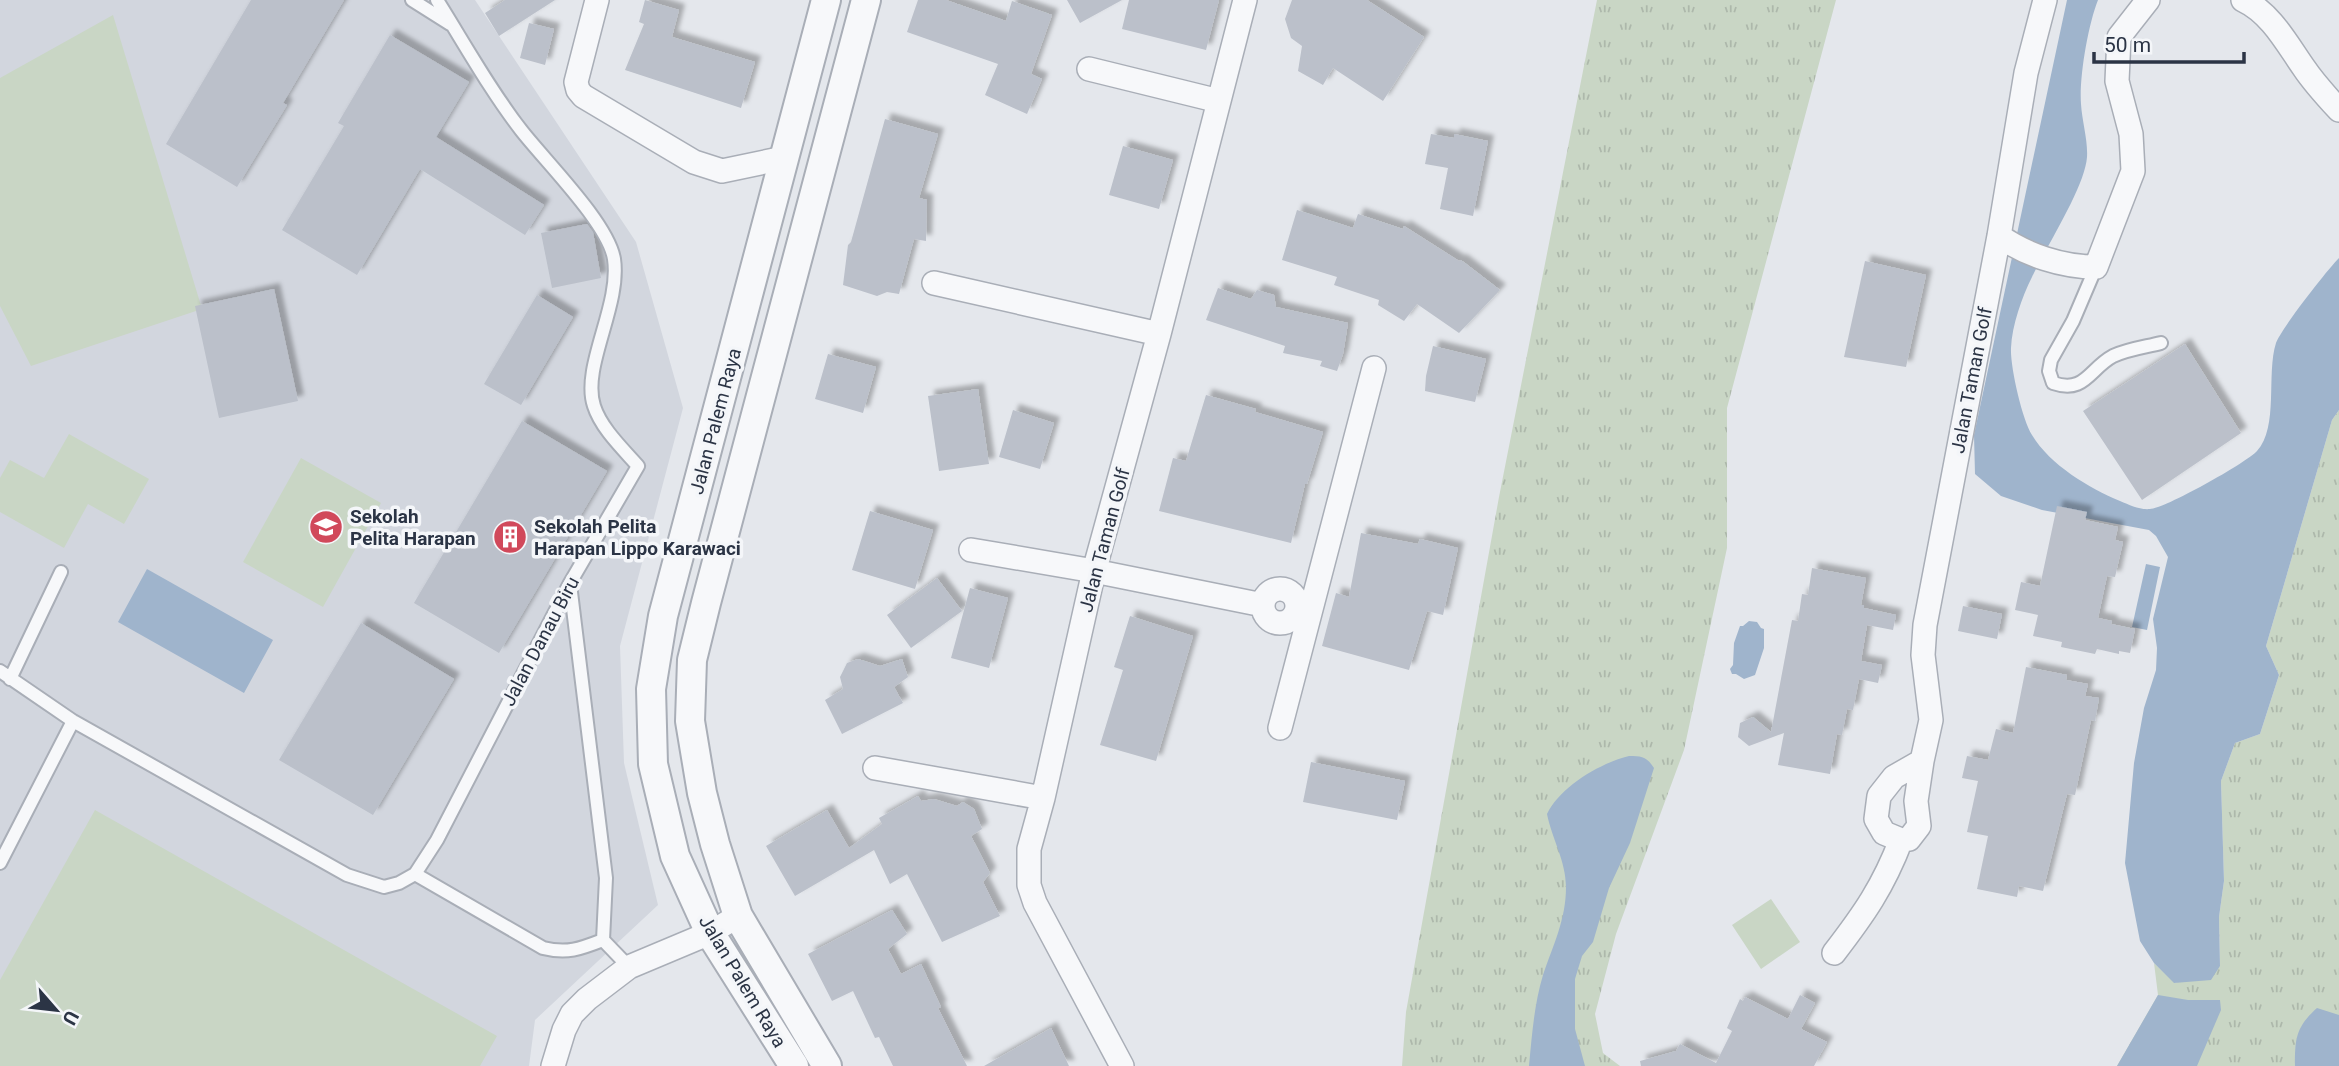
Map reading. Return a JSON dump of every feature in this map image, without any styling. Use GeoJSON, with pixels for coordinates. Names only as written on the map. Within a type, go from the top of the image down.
{"type":"FeatureCollection","features":[{"type":"Feature","properties":{"kind":"street"},"geometry":{"type":"LineString","coordinates":[[597,0],[576,82],[583,96],[694,162],[722,171],[784,159]]}},
{"type":"Feature","properties":{"kind":"street","name":"Jalan Palem Raya"},"geometry":{"type":"LineString","coordinates":[[794,1066],[710,933],[675,856],[653,764],[652,689],[663,616],[826,0]]}},
{"type":"Feature","properties":{"kind":"street","name":"Jalan Palem Raya"},"geometry":{"type":"LineString","coordinates":[[827,1066],[738,916],[702,793],[690,721],[692,660],[866,0]]}},
{"type":"Feature","properties":{"kind":"street","name":"Jalan Taman Golf"},"geometry":{"type":"LineString","coordinates":[[1122,1066],[1035,903],[1029,886],[1029,849],[1094,571],[1159,334],[1245,0]]}},
{"type":"Feature","properties":{"kind":"street","name":"Jalan Taman Golf"},"geometry":{"type":"LineString","coordinates":[[1834,953],[1873,901],[1891,868],[1901,840],[1909,839],[1919,826],[1916,801],[1931,720],[1923,655],[1925,625],[2004,240],[2026,73],[2045,0]]}},
{"type":"Feature","properties":{"kind":"street"},"geometry":{"type":"LineString","coordinates":[[2004,240],[2030,254],[2088,267],[2133,171],[2132,134],[2117,81],[2119,37],[2148,0]]}},
{"type":"Feature","properties":{"kind":"street"},"geometry":{"type":"LineString","coordinates":[[2243,0],[2256,6],[2264,15],[2339,110]]}},
{"type":"Feature","properties":{"kind":"street"},"geometry":{"type":"LineString","coordinates":[[1090,69],[1219,101]]}},
{"type":"Feature","properties":{"kind":"street"},"geometry":{"type":"LineString","coordinates":[[934,283],[1159,334]]}},
{"type":"Feature","properties":{"kind":"street"},"geometry":{"type":"LineString","coordinates":[[1280,727],[1302,611],[1374,368]]}},
{"type":"Feature","properties":{"kind":"street"},"geometry":{"type":"LineString","coordinates":[[971,550],[1094,571],[1263,605],[1268,618],[1281,623],[1302,611]]}},
{"type":"Feature","properties":{"kind":"street"},"geometry":{"type":"LineString","coordinates":[[1901,840],[1884,833],[1876,819],[1879,796],[1894,777],[1922,761]]}},
{"type":"Feature","properties":{"kind":"street"},"geometry":{"type":"LineString","coordinates":[[875,768],[1043,798]]}},
{"type":"Feature","properties":{"kind":"street"},"geometry":{"type":"LineString","coordinates":[[553,1066],[572,1014],[587,999],[629,967],[710,933],[738,916]]}},
{"type":"Feature","properties":{"kind":"lane"},"geometry":{"type":"LineString","coordinates":[[412,0],[454,26]]}},
{"type":"Feature","properties":{"kind":"lane","name":"Jalan Danau Biru"},"geometry":{"type":"LineString","coordinates":[[415,874],[437,840],[570,583],[638,466],[599,418],[593,404],[591,387],[601,338],[614,296],[614,258],[599,227],[520,128],[437,0]]}},
{"type":"Feature","properties":{"kind":"lane"},"geometry":{"type":"LineString","coordinates":[[2088,267],[2073,321],[2051,360],[2049,371],[2053,383],[2066,387],[2077,385],[2098,365],[2112,357],[2161,343]]}},
{"type":"Feature","properties":{"kind":"lane"},"geometry":{"type":"LineString","coordinates":[[61,572],[5,675],[73,721],[346,875],[384,887],[415,874],[543,948],[561,952],[584,948],[603,940]]}},
{"type":"Feature","properties":{"kind":"lane"},"geometry":{"type":"LineString","coordinates":[[570,583],[606,878],[603,940],[629,967]]}},
{"type":"Feature","properties":{"kind":"lane"},"geometry":{"type":"LineString","coordinates":[[0,863],[73,721]]}},
{"type":"Feature","properties":{"kind":"shaded area","name":"Sekolah Pelita Harapan"},"geometry":{"type":"Polygon","coordinates":[[[0,0],[475,0],[636,242],[683,408],[620,646],[624,763],[658,905],[535,1020],[529,1066],[0,1066],[0,0]]]}},
{"type":"Feature","properties":{"kind":"green space"},"geometry":{"type":"Polygon","coordinates":[[[1597,0],[1836,0],[1727,408],[1727,548],[1684,750],[1616,934],[1595,1014],[1603,1053],[1620,1066],[1402,1066],[1406,1012],[1499,497],[1597,0]]]}},
{"type":"Feature","properties":{"kind":"green space"},"geometry":{"type":"Polygon","coordinates":[[[113,15],[202,309],[31,366],[0,306],[0,78],[113,15]]]}},
{"type":"Feature","properties":{"kind":"green space"},"geometry":{"type":"Polygon","coordinates":[[[2339,410],[2339,1066],[2117,1066],[2158,995],[2154,963],[2175,983],[2220,966],[2219,917],[2224,881],[2221,781],[2235,743],[2260,734],[2279,675],[2266,646],[2332,420],[2339,410]]]}},
{"type":"Feature","properties":{"kind":"green space"},"geometry":{"type":"Polygon","coordinates":[[[69,434],[149,479],[124,524],[88,504],[64,548],[0,512],[0,478],[10,460],[44,478],[69,434]]]}},
{"type":"Feature","properties":{"kind":"green space"},"geometry":{"type":"Polygon","coordinates":[[[301,458],[381,503],[323,607],[243,562],[301,458]]]}},
{"type":"Feature","properties":{"kind":"green space"},"geometry":{"type":"Polygon","coordinates":[[[95,810],[497,1036],[480,1066],[0,1066],[0,980],[95,810]]]}},
{"type":"Feature","properties":{"kind":"green space"},"geometry":{"type":"Polygon","coordinates":[[[1771,899],[1800,942],[1761,969],[1732,925],[1771,899]]]}},
{"type":"Feature","properties":{"kind":"water"},"geometry":{"type":"Polygon","coordinates":[[[2067,0],[2098,0],[2081,80],[2081,104],[2087,144],[2085,170],[2025,293],[2015,321],[2011,348],[2024,417],[2032,435],[2049,456],[2071,474],[2108,496],[2146,509],[2158,507],[2187,494],[2250,457],[2264,441],[2268,428],[2276,343],[2315,286],[2339,258],[2339,410],[2332,420],[2266,646],[2279,675],[2260,734],[2235,743],[2221,781],[2224,881],[2219,917],[2220,966],[2211,980],[2174,983],[2154,963],[2140,941],[2125,863],[2134,763],[2144,708],[2156,670],[2157,648],[2153,619],[2168,557],[2156,536],[2149,530],[2042,510],[2001,496],[1975,474],[1974,435],[2067,0]]]}},
{"type":"Feature","properties":{"kind":"water"},"geometry":{"type":"Polygon","coordinates":[[[2146,564],[2160,567],[2147,630],[2132,627],[2146,564]]]}},
{"type":"Feature","properties":{"kind":"water"},"geometry":{"type":"Polygon","coordinates":[[[147,569],[273,640],[244,693],[118,622],[147,569]]]}},
{"type":"Feature","properties":{"kind":"water"},"geometry":{"type":"Polygon","coordinates":[[[1749,621],[1757,622],[1764,629],[1764,648],[1755,675],[1744,679],[1732,674],[1730,669],[1740,626],[1749,621]]]}},
{"type":"Feature","properties":{"kind":"water"},"geometry":{"type":"Polygon","coordinates":[[[1629,756],[1644,758],[1654,768],[1630,843],[1609,888],[1593,942],[1582,956],[1575,979],[1575,1029],[1585,1066],[1529,1066],[1537,998],[1561,921],[1566,887],[1564,868],[1547,814],[1561,795],[1582,778],[1606,764],[1629,756]]]}},
{"type":"Feature","properties":{"kind":"water"},"geometry":{"type":"Polygon","coordinates":[[[2158,995],[2188,1000],[2220,1000],[2221,1010],[2197,1066],[2117,1066],[2158,995]]]}},
{"type":"Feature","properties":{"kind":"water"},"geometry":{"type":"Polygon","coordinates":[[[2317,1008],[2339,1015],[2339,1066],[2295,1066],[2298,1034],[2317,1008]]]}},
{"type":"Feature","properties":{"kind":"building"},"geometry":{"type":"Polygon","coordinates":[[[251,0],[344,0],[283,103],[287,105],[237,187],[166,144],[251,0]]]}},
{"type":"Feature","properties":{"kind":"building"},"geometry":{"type":"Polygon","coordinates":[[[505,0],[555,0],[499,36],[485,13],[505,0]]]}},
{"type":"Feature","properties":{"kind":"building"},"geometry":{"type":"Polygon","coordinates":[[[645,0],[679,10],[672,37],[755,62],[741,108],[625,70],[644,24],[639,22],[645,0]]]}},
{"type":"Feature","properties":{"kind":"building"},"geometry":{"type":"Polygon","coordinates":[[[918,0],[946,0],[1006,21],[1012,1],[1052,15],[1031,74],[1042,79],[1027,114],[985,95],[998,64],[907,32],[918,0]]]}},
{"type":"Feature","properties":{"kind":"building"},"geometry":{"type":"Polygon","coordinates":[[[1067,0],[1122,0],[1080,23],[1067,0]]]}},
{"type":"Feature","properties":{"kind":"building"},"geometry":{"type":"Polygon","coordinates":[[[1129,0],[1219,0],[1206,50],[1122,29],[1129,0]]]}},
{"type":"Feature","properties":{"kind":"building"},"geometry":{"type":"Polygon","coordinates":[[[1292,0],[1367,0],[1424,37],[1383,101],[1333,68],[1323,85],[1298,71],[1302,46],[1291,38],[1285,19],[1292,0]]]}},
{"type":"Feature","properties":{"kind":"building"},"geometry":{"type":"Polygon","coordinates":[[[529,23],[554,29],[545,65],[520,58],[529,23]]]}},
{"type":"Feature","properties":{"kind":"building"},"geometry":{"type":"Polygon","coordinates":[[[390,35],[469,82],[436,137],[544,205],[525,235],[420,169],[357,275],[282,230],[344,126],[338,123],[390,35]]]}},
{"type":"Feature","properties":{"kind":"building"},"geometry":{"type":"Polygon","coordinates":[[[885,119],[938,134],[919,198],[927,200],[926,241],[914,239],[899,294],[887,292],[877,296],[843,285],[848,245],[885,119]]]}},
{"type":"Feature","properties":{"kind":"building"},"geometry":{"type":"Polygon","coordinates":[[[1431,134],[1454,138],[1454,134],[1488,141],[1473,216],[1440,209],[1448,168],[1425,164],[1431,134]]]}},
{"type":"Feature","properties":{"kind":"building"},"geometry":{"type":"Polygon","coordinates":[[[1123,146],[1173,160],[1159,209],[1109,195],[1123,146]]]}},
{"type":"Feature","properties":{"kind":"building"},"geometry":{"type":"Polygon","coordinates":[[[1297,210],[1353,228],[1358,214],[1403,229],[1404,226],[1461,260],[1500,290],[1459,333],[1417,304],[1404,321],[1378,305],[1379,300],[1334,285],[1337,277],[1282,260],[1297,210]]]}},
{"type":"Feature","properties":{"kind":"building"},"geometry":{"type":"Polygon","coordinates":[[[587,224],[593,232],[601,278],[552,288],[541,233],[587,224]]]}},
{"type":"Feature","properties":{"kind":"building"},"geometry":{"type":"Polygon","coordinates":[[[1865,261],[1926,275],[1906,367],[1844,357],[1865,261]]]}},
{"type":"Feature","properties":{"kind":"building"},"geometry":{"type":"Polygon","coordinates":[[[1218,288],[1251,299],[1257,290],[1274,295],[1276,307],[1348,323],[1337,371],[1320,366],[1322,361],[1283,353],[1285,346],[1206,320],[1218,288]]]}},
{"type":"Feature","properties":{"kind":"building"},"geometry":{"type":"Polygon","coordinates":[[[274,289],[298,401],[219,418],[195,306],[274,289]]]}},
{"type":"Feature","properties":{"kind":"building"},"geometry":{"type":"Polygon","coordinates":[[[537,295],[573,317],[521,405],[484,384],[537,295]]]}},
{"type":"Feature","properties":{"kind":"building"},"geometry":{"type":"Polygon","coordinates":[[[2185,344],[2241,433],[2142,500],[2083,411],[2185,344]]]}},
{"type":"Feature","properties":{"kind":"building"},"geometry":{"type":"Polygon","coordinates":[[[1433,346],[1486,359],[1475,402],[1425,391],[1433,346]]]}},
{"type":"Feature","properties":{"kind":"building"},"geometry":{"type":"Polygon","coordinates":[[[828,354],[876,367],[863,413],[815,399],[828,354]]]}},
{"type":"Feature","properties":{"kind":"building"},"geometry":{"type":"Polygon","coordinates":[[[978,389],[989,464],[939,471],[928,396],[978,389]]]}},
{"type":"Feature","properties":{"kind":"building"},"geometry":{"type":"Polygon","coordinates":[[[1206,395],[1323,432],[1305,484],[1291,543],[1159,511],[1173,458],[1186,461],[1206,395]]]}},
{"type":"Feature","properties":{"kind":"building"},"geometry":{"type":"Polygon","coordinates":[[[1013,410],[1054,423],[1040,469],[999,457],[1013,410]]]}},
{"type":"Feature","properties":{"kind":"building","name":"Sekolah Pelita Harapan Lippo Karawaci"},"geometry":{"type":"Polygon","coordinates":[[[522,421],[607,471],[499,653],[414,603],[522,421]]]}},
{"type":"Feature","properties":{"kind":"building"},"geometry":{"type":"Polygon","coordinates":[[[2057,506],[2087,512],[2085,520],[2118,527],[2115,540],[2123,542],[2115,577],[2107,576],[2098,618],[2135,629],[2130,653],[2119,651],[2119,654],[2097,649],[2095,654],[2061,647],[2062,642],[2033,636],[2038,615],[2015,610],[2021,582],[2040,586],[2057,506]]]}},
{"type":"Feature","properties":{"kind":"building"},"geometry":{"type":"Polygon","coordinates":[[[870,511],[933,530],[915,589],[852,570],[870,511]]]}},
{"type":"Feature","properties":{"kind":"building"},"geometry":{"type":"Polygon","coordinates":[[[1361,533],[1418,544],[1420,539],[1458,548],[1443,615],[1427,611],[1409,670],[1322,646],[1336,593],[1349,597],[1361,533]]]}},
{"type":"Feature","properties":{"kind":"building"},"geometry":{"type":"Polygon","coordinates":[[[1812,568],[1866,578],[1861,605],[1896,615],[1893,630],[1867,625],[1861,661],[1882,665],[1878,683],[1859,679],[1853,710],[1847,709],[1842,735],[1837,734],[1830,774],[1778,765],[1784,733],[1749,746],[1738,737],[1740,723],[1753,717],[1771,732],[1792,620],[1798,621],[1802,594],[1808,595],[1812,568]]]}},
{"type":"Feature","properties":{"kind":"building"},"geometry":{"type":"Polygon","coordinates":[[[937,578],[962,611],[911,648],[887,615],[937,578]]]}},
{"type":"Feature","properties":{"kind":"building"},"geometry":{"type":"Polygon","coordinates":[[[970,588],[1008,598],[989,668],[951,658],[970,588]]]}},
{"type":"Feature","properties":{"kind":"building"},"geometry":{"type":"Polygon","coordinates":[[[1963,606],[2002,614],[1997,639],[1958,631],[1963,606]]]}},
{"type":"Feature","properties":{"kind":"building"},"geometry":{"type":"Polygon","coordinates":[[[1130,616],[1193,636],[1156,761],[1100,745],[1123,670],[1114,667],[1130,616]]]}},
{"type":"Feature","properties":{"kind":"building"},"geometry":{"type":"Polygon","coordinates":[[[361,623],[454,679],[373,815],[279,760],[361,623]]]}},
{"type":"Feature","properties":{"kind":"building"},"geometry":{"type":"Polygon","coordinates":[[[858,659],[880,666],[902,659],[908,677],[894,687],[903,703],[842,734],[825,700],[843,689],[840,677],[847,663],[858,659]]]}},
{"type":"Feature","properties":{"kind":"building"},"geometry":{"type":"Polygon","coordinates":[[[2026,667],[2067,675],[2066,680],[2088,684],[2085,696],[2099,698],[2095,721],[2091,720],[2075,795],[2067,794],[2043,891],[2019,886],[2017,897],[1977,889],[1988,836],[1967,832],[1978,781],[1962,778],[1967,756],[1988,760],[1996,729],[2013,733],[2026,667]]]}},
{"type":"Feature","properties":{"kind":"building"},"geometry":{"type":"Polygon","coordinates":[[[1311,762],[1405,781],[1397,820],[1303,802],[1311,762]]]}},
{"type":"Feature","properties":{"kind":"building"},"geometry":{"type":"Polygon","coordinates":[[[918,796],[921,801],[934,799],[957,806],[963,802],[974,809],[982,829],[971,836],[990,873],[983,882],[1000,916],[942,942],[907,874],[890,884],[874,850],[795,896],[766,846],[827,810],[849,848],[882,824],[879,818],[918,796]]]}},
{"type":"Feature","properties":{"kind":"building"},"geometry":{"type":"Polygon","coordinates":[[[892,910],[907,934],[888,949],[901,974],[921,964],[941,1007],[938,1008],[967,1066],[893,1066],[879,1037],[875,1038],[853,991],[832,1001],[808,954],[892,910]]]}},
{"type":"Feature","properties":{"kind":"building"},"geometry":{"type":"Polygon","coordinates":[[[1800,995],[1815,1003],[1801,1029],[1827,1042],[1814,1066],[1641,1066],[1640,1061],[1676,1051],[1680,1044],[1716,1063],[1732,1031],[1727,1028],[1740,999],[1743,1001],[1745,997],[1788,1019],[1800,995]]]}},
{"type":"Feature","properties":{"kind":"building"},"geometry":{"type":"Polygon","coordinates":[[[1051,1028],[1069,1066],[984,1066],[1051,1028]]]}},
{"type":"Feature","properties":{"kind":"place","name":"Sekolah Pelita Harapan"},"geometry":{"type":"Point","coordinates":[326,527]}},
{"type":"Feature","properties":{"kind":"place","name":"Sekolah Pelita Harapan Lippo Karawaci"},"geometry":{"type":"Point","coordinates":[510,537]}}]}
